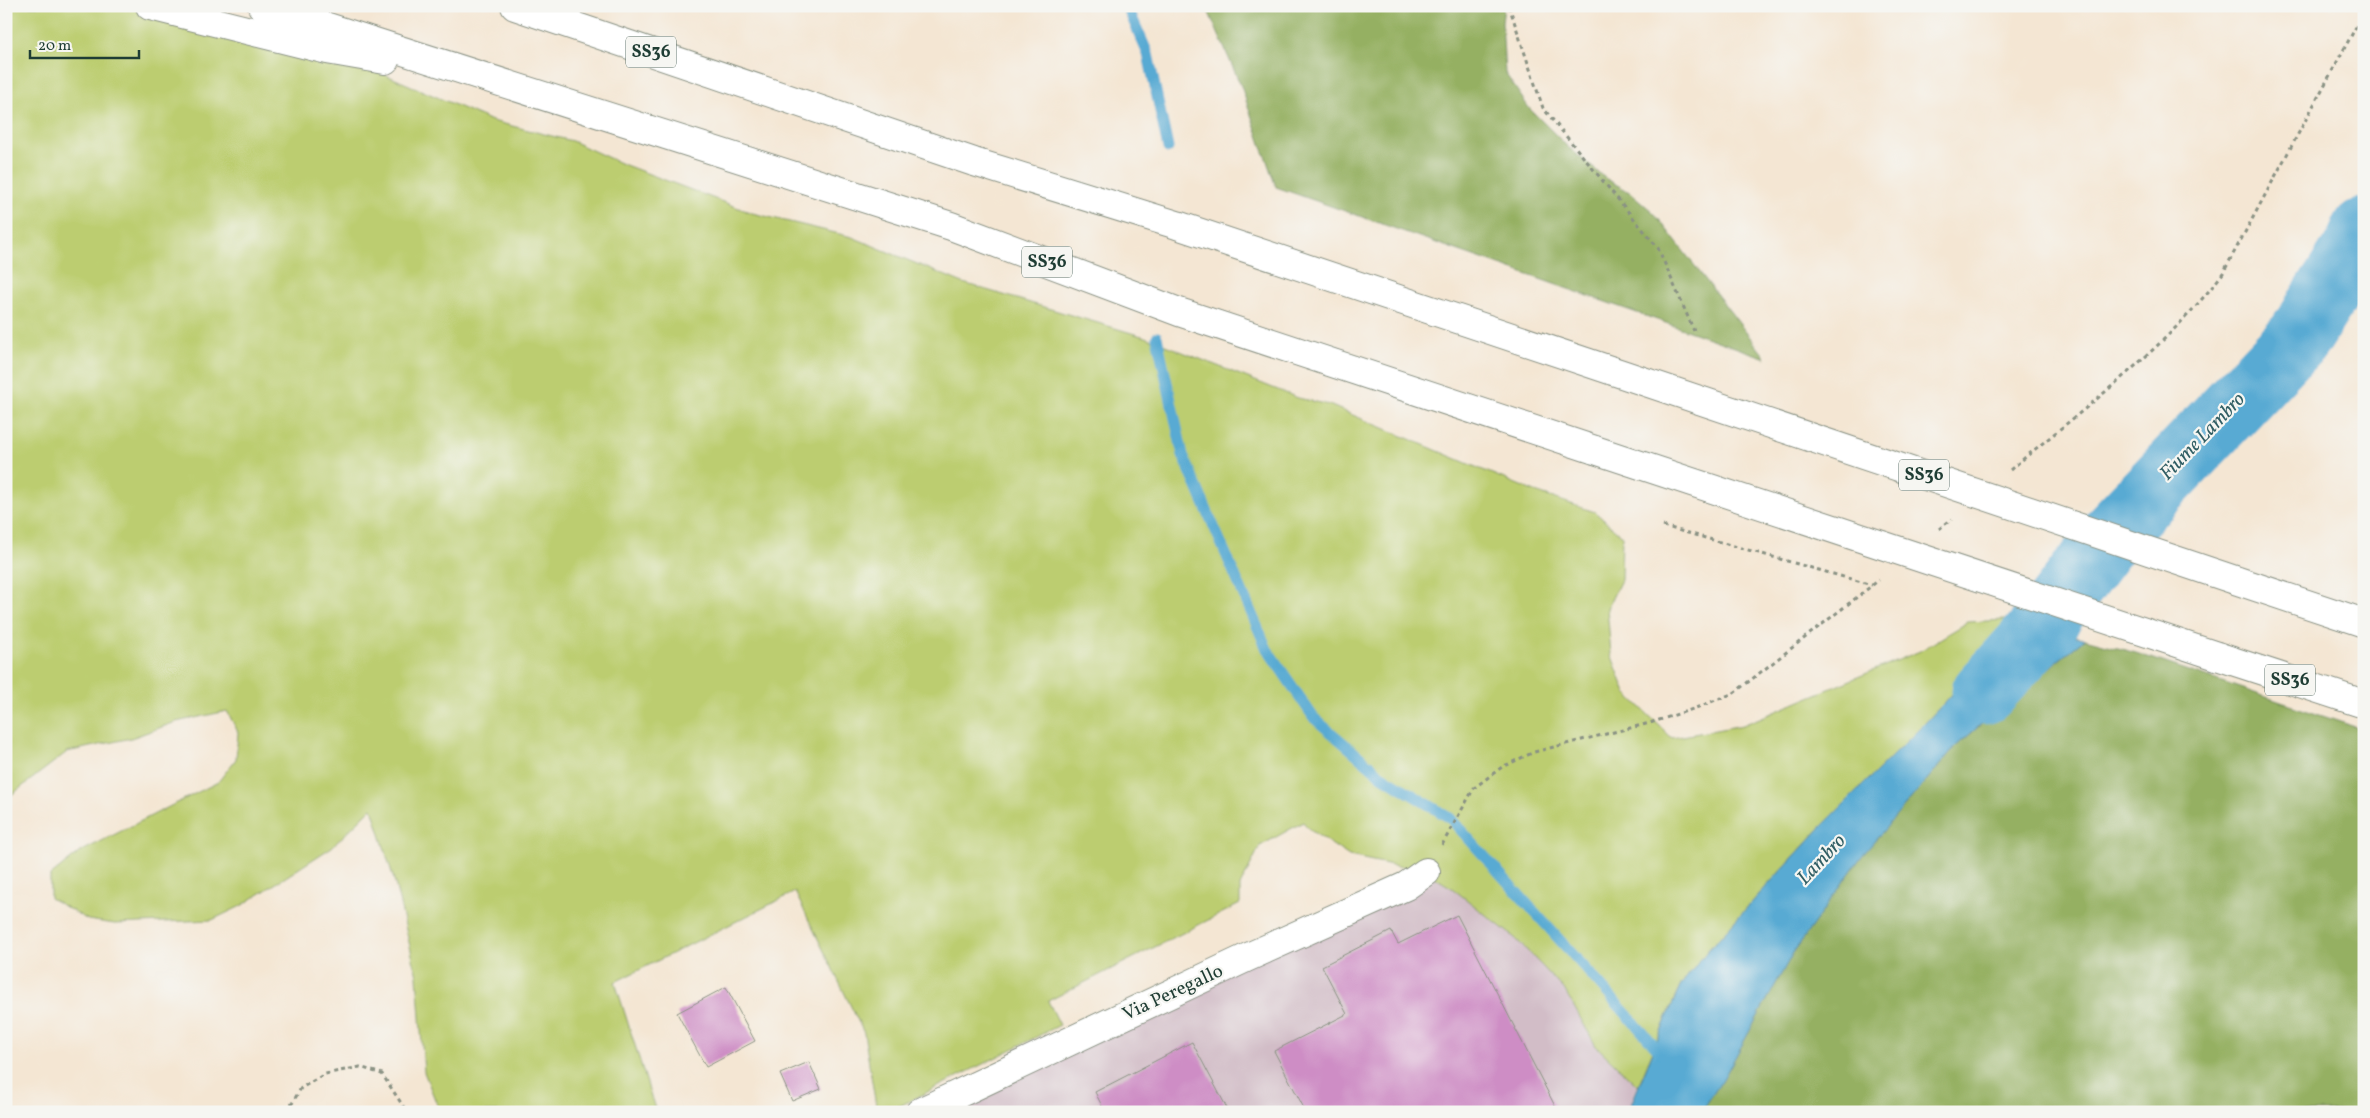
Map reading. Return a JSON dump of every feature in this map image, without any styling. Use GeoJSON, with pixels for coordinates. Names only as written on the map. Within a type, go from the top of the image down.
{"type":"FeatureCollection","features":[{"type":"Feature","properties":{"kind":"main road"},"geometry":{"type":"LineString","coordinates":[[150,6],[326,50],[496,80]]}},
{"type":"Feature","properties":{"kind":"main road","name":"SS36"},"geometry":{"type":"LineString","coordinates":[[262,6],[951,226],[1180,312],[2364,704]]}},
{"type":"Feature","properties":{"kind":"main road","name":"SS36"},"geometry":{"type":"LineString","coordinates":[[515,6],[974,162],[1167,222],[2364,623]]}},
{"type":"Feature","properties":{"kind":"main road"},"geometry":{"type":"LineString","coordinates":[[569,6],[788,98]]}},
{"type":"Feature","properties":{"kind":"main road","name":"Via Peregallo"},"geometry":{"type":"LineString","coordinates":[[920,1112],[1246,958],[1406,886],[1426,872]]}},
{"type":"Feature","properties":{"kind":"path"},"geometry":{"type":"LineString","coordinates":[[1509,6],[1543,108],[1658,248],[1694,331]]}},
{"type":"Feature","properties":{"kind":"path"},"geometry":{"type":"LineString","coordinates":[[2030,453],[2178,326],[2217,280],[2364,12]]}},
{"type":"Feature","properties":{"kind":"path"},"geometry":{"type":"LineString","coordinates":[[1440,849],[1474,788],[1502,767],[1534,752],[1650,723],[1734,693],[1872,585],[1663,526]]}},
{"type":"Feature","properties":{"kind":"path"},"geometry":{"type":"LineString","coordinates":[[287,1112],[301,1088],[326,1074],[360,1067],[382,1074],[407,1112]]}},
{"type":"Feature","properties":{"kind":"shaded area"},"geometry":{"type":"Polygon","coordinates":[[[1426,872],[1452,888],[1515,938],[1564,989],[1596,1046],[1638,1086],[1628,1112],[920,1112],[1426,872]]]}},
{"type":"Feature","properties":{"kind":"green space"},"geometry":{"type":"Polygon","coordinates":[[[6,6],[151,6],[370,68],[492,121],[572,141],[620,163],[752,213],[852,237],[963,283],[1145,337],[1298,398],[1329,405],[1535,492],[1595,512],[1622,536],[1621,580],[1607,608],[1611,654],[1626,693],[1672,738],[1743,725],[1920,651],[1968,622],[2024,619],[1925,723],[1821,827],[1708,950],[1680,986],[1638,1086],[1596,1046],[1564,989],[1515,938],[1452,888],[1426,872],[1349,856],[1310,830],[1303,822],[1260,846],[1240,886],[1240,904],[1048,1001],[1060,1025],[888,1112],[877,1112],[864,1033],[795,892],[615,982],[656,1112],[440,1112],[424,1072],[417,976],[395,883],[372,808],[332,847],[241,906],[212,920],[115,924],[88,920],[50,898],[50,876],[80,852],[218,782],[236,759],[238,732],[227,711],[176,722],[131,738],[67,752],[6,799],[6,6]]]}},
{"type":"Feature","properties":{"kind":"green space"},"geometry":{"type":"Polygon","coordinates":[[[1206,6],[1504,6],[1502,23],[1505,73],[1529,108],[1568,147],[1605,178],[1631,193],[1654,213],[1766,358],[1276,187],[1241,86],[1206,6]]]}},
{"type":"Feature","properties":{"kind":"green space"},"geometry":{"type":"Polygon","coordinates":[[[2085,639],[2136,653],[2364,730],[2364,1112],[1701,1112],[1723,1079],[1793,953],[1861,857],[1954,748],[2085,639]]]}},
{"type":"Feature","properties":{"kind":"water","name":"Lambro"},"geometry":{"type":"Polygon","coordinates":[[[2024,619],[2085,639],[2018,692],[1954,748],[1861,857],[1793,953],[1723,1079],[1701,1112],[1628,1112],[1680,986],[1708,950],[1821,827],[1925,723],[2024,619]]]}},
{"type":"Feature","properties":{"kind":"building"},"geometry":{"type":"Polygon","coordinates":[[[1457,915],[1556,1108],[1549,1112],[1306,1112],[1274,1051],[1347,1014],[1322,966],[1391,931],[1398,944],[1457,915]]]}},
{"type":"Feature","properties":{"kind":"building"},"geometry":{"type":"Polygon","coordinates":[[[726,987],[755,1041],[706,1067],[677,1013],[726,987]]]}},
{"type":"Feature","properties":{"kind":"building"},"geometry":{"type":"Polygon","coordinates":[[[1192,1042],[1229,1112],[1105,1112],[1095,1092],[1192,1042]]]}},
{"type":"Feature","properties":{"kind":"building"},"geometry":{"type":"Polygon","coordinates":[[[809,1062],[821,1089],[792,1101],[780,1074],[809,1062]]]}},
{"type":"Feature","properties":{"kind":"waterway"},"geometry":{"type":"LineString","coordinates":[[1127,6],[1148,54],[1168,148]]}},
{"type":"Feature","properties":{"kind":"waterway","name":"Fiume Lambro"},"geometry":{"type":"LineString","coordinates":[[1984,692],[2032,639],[2110,535],[2299,337],[2357,246],[2364,230]]}},
{"type":"Feature","properties":{"kind":"waterway"},"geometry":{"type":"LineString","coordinates":[[1157,337],[1183,455],[1267,649],[1314,718],[1382,776],[1450,818],[1665,1057]]}}]}
